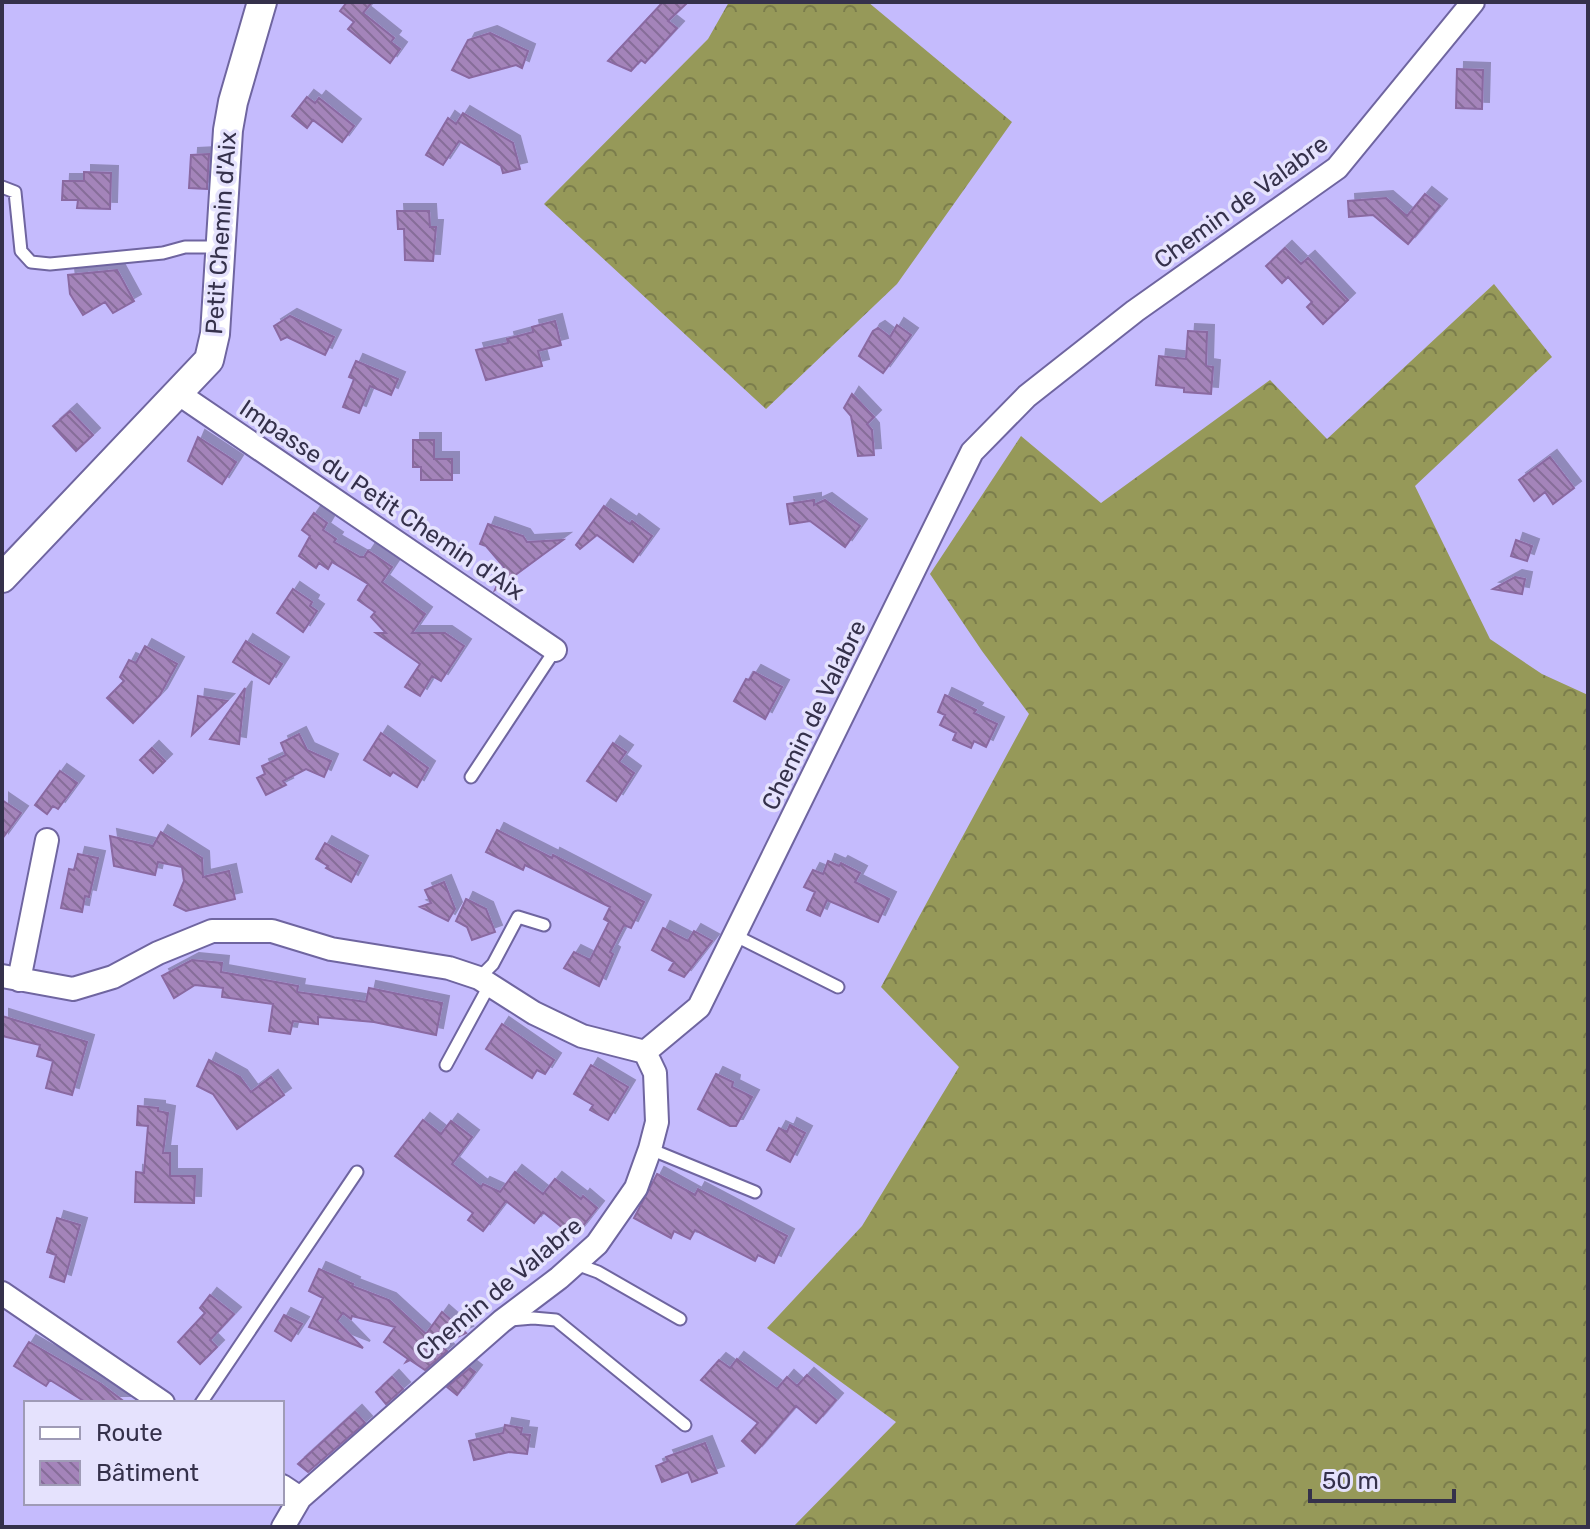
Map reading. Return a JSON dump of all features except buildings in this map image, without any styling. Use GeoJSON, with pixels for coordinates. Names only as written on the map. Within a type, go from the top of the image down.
{"type":"FeatureCollection","features":[{"type":"Feature","properties":{"kind":"street","name":"Petit Chemin d'Aix"},"geometry":{"type":"LineString","coordinates":[[2,578],[209,360],[215,334],[228,130],[262,2]]}},
{"type":"Feature","properties":{"kind":"street","name":"Chemin de Valabre"},"geometry":{"type":"LineString","coordinates":[[283,1527],[291,1492],[575,1264],[597,1244],[636,1188],[657,1122],[655,1073],[645,1052],[699,1007],[972,452],[1027,396],[1135,311],[1337,168],[1473,2]]}},
{"type":"Feature","properties":{"kind":"street","name":"Impasse du Petit Chemin d'Aix"},"geometry":{"type":"LineString","coordinates":[[179,394],[555,650]]}},
{"type":"Feature","properties":{"kind":"street"},"geometry":{"type":"LineString","coordinates":[[47,840],[10,978],[73,989],[113,977],[158,953],[212,931],[272,931],[331,949],[449,968],[484,981],[534,1013],[582,1036],[645,1052]]}},
{"type":"Feature","properties":{"kind":"street"},"geometry":{"type":"LineString","coordinates":[[2,1293],[160,1401]]}},
{"type":"Feature","properties":{"kind":"lane"},"geometry":{"type":"LineString","coordinates":[[2,187],[15,192],[21,251],[31,262],[50,264],[163,253],[185,247],[221,247]]}},
{"type":"Feature","properties":{"kind":"lane"},"geometry":{"type":"LineString","coordinates":[[471,777],[555,650]]}},
{"type":"Feature","properties":{"kind":"lane"},"geometry":{"type":"LineString","coordinates":[[446,1065],[484,981],[518,917],[544,925]]}},
{"type":"Feature","properties":{"kind":"lane"},"geometry":{"type":"LineString","coordinates":[[734,935],[838,987]]}},
{"type":"Feature","properties":{"kind":"lane"},"geometry":{"type":"LineString","coordinates":[[650,1149],[755,1192]]}},
{"type":"Feature","properties":{"kind":"lane"},"geometry":{"type":"LineString","coordinates":[[202,1401],[357,1172]]}},
{"type":"Feature","properties":{"kind":"lane"},"geometry":{"type":"LineString","coordinates":[[575,1264],[598,1272],[680,1319]]}},
{"type":"Feature","properties":{"kind":"lane"},"geometry":{"type":"LineString","coordinates":[[502,1321],[533,1318],[556,1320],[685,1425]]}},
{"type":"Feature","properties":{"kind":"green space"},"geometry":{"type":"Polygon","coordinates":[[[729,2],[868,2],[1012,122],[897,284],[766,409],[544,204],[708,39],[729,2]]]}},
{"type":"Feature","properties":{"kind":"green space"},"geometry":{"type":"Polygon","coordinates":[[[1494,284],[1552,357],[1415,486],[1490,639],[1542,674],[1588,695],[1588,1527],[793,1527],[896,1422],[767,1328],[862,1226],[959,1067],[881,987],[1029,714],[930,574],[1021,436],[1101,503],[1270,380],[1327,439],[1494,284]]]}}]}
